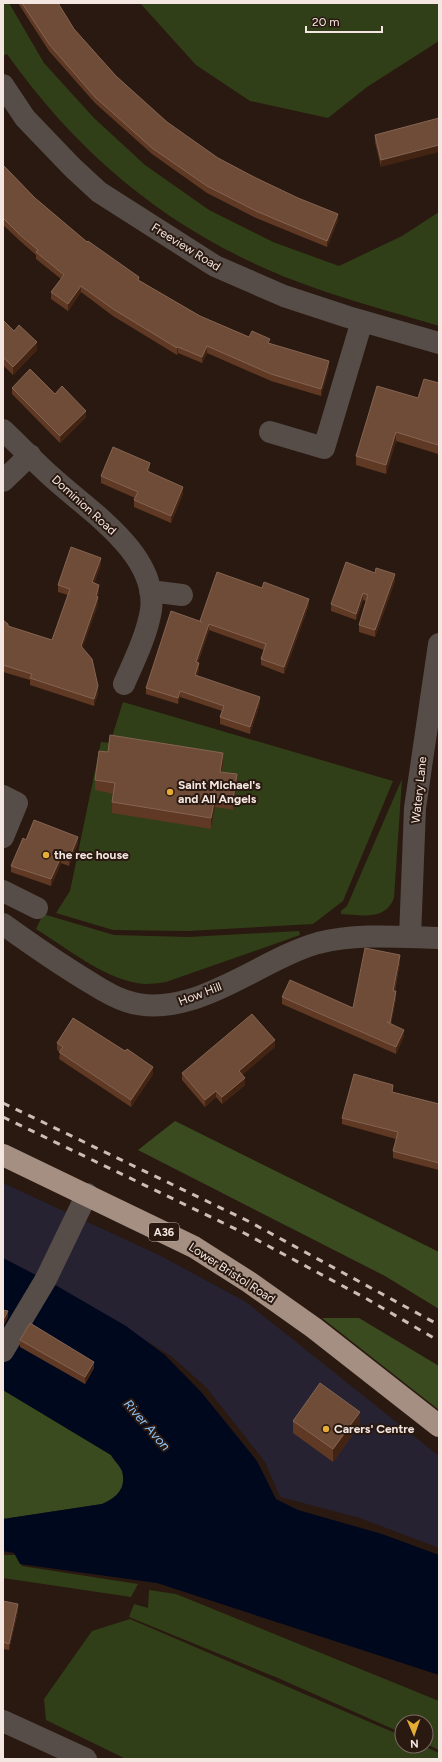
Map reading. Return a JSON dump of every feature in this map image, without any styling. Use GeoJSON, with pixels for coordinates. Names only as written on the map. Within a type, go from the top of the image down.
{"type":"FeatureCollection","features":[{"type":"Feature","properties":{"kind":"highway","name":"Lower Bristol Road"},"geometry":{"type":"LineString","coordinates":[[3,1155],[87,1194],[194,1247],[249,1282],[314,1328],[439,1426]]}},
{"type":"Feature","properties":{"kind":"street","name":"Freeview Road"},"geometry":{"type":"LineString","coordinates":[[3,85],[25,118],[72,168],[99,192],[215,266],[284,296],[362,321],[439,343]]}},
{"type":"Feature","properties":{"kind":"street"},"geometry":{"type":"LineString","coordinates":[[270,432],[324,448],[362,321]]}},
{"type":"Feature","properties":{"kind":"street","name":"Dominion Road"},"geometry":{"type":"LineString","coordinates":[[3,430],[124,541],[145,571],[150,591],[151,609],[145,633],[124,684]]}},
{"type":"Feature","properties":{"kind":"street"},"geometry":{"type":"LineString","coordinates":[[3,481],[30,455]]}},
{"type":"Feature","properties":{"kind":"street"},"geometry":{"type":"LineString","coordinates":[[150,591],[182,595]]}},
{"type":"Feature","properties":{"kind":"street","name":"Watery Lane"},"geometry":{"type":"LineString","coordinates":[[410,937],[415,808],[439,645]]}},
{"type":"Feature","properties":{"kind":"street"},"geometry":{"type":"LineString","coordinates":[[3,796],[17,803],[3,837]]}},
{"type":"Feature","properties":{"kind":"street"},"geometry":{"type":"LineString","coordinates":[[3,891],[37,908]]}},
{"type":"Feature","properties":{"kind":"street","name":"How Hill"},"geometry":{"type":"LineString","coordinates":[[3,924],[72,972],[112,996],[127,1002],[161,1006],[179,1004],[204,994],[292,953],[318,943],[344,938],[439,938]]}},
{"type":"Feature","properties":{"kind":"street"},"geometry":{"type":"LineString","coordinates":[[3,1351],[51,1267],[87,1194]]}},
{"type":"Feature","properties":{"kind":"street"},"geometry":{"type":"LineString","coordinates":[[3,1721],[86,1759]]}},
{"type":"Feature","properties":{"kind":"shaded area"},"geometry":{"type":"Polygon","coordinates":[[[3,1183],[161,1256],[246,1302],[439,1456],[439,1548],[360,1518],[280,1497],[265,1462],[206,1387],[171,1356],[57,1286],[3,1258],[3,1183]]]}},
{"type":"Feature","properties":{"kind":"green space"},"geometry":{"type":"Polygon","coordinates":[[[3,3],[9,3],[44,63],[94,118],[145,165],[209,210],[273,242],[339,266],[402,236],[439,212],[439,326],[359,303],[265,269],[221,247],[180,223],[141,195],[104,164],[70,130],[37,94],[7,54],[3,56],[3,3]]]}},
{"type":"Feature","properties":{"kind":"green space"},"geometry":{"type":"Polygon","coordinates":[[[140,3],[439,3],[439,41],[367,87],[328,118],[250,101],[196,65],[140,3]]]}},
{"type":"Feature","properties":{"kind":"green space","name":"Saint Michael's and All Angels"},"geometry":{"type":"Polygon","coordinates":[[[123,702],[393,781],[343,901],[313,924],[188,931],[113,930],[56,913],[70,891],[101,742],[110,743],[123,702]]]}},
{"type":"Feature","properties":{"kind":"green space"},"geometry":{"type":"Polygon","coordinates":[[[402,779],[394,898],[385,910],[379,913],[372,915],[341,914],[341,911],[347,906],[402,779]]]}},
{"type":"Feature","properties":{"kind":"green space"},"geometry":{"type":"Polygon","coordinates":[[[43,914],[114,935],[189,937],[299,931],[300,935],[166,982],[145,984],[131,982],[102,971],[36,929],[43,914]]]}},
{"type":"Feature","properties":{"kind":"green space"},"geometry":{"type":"Polygon","coordinates":[[[175,1121],[439,1252],[439,1309],[385,1276],[138,1150],[175,1121]]]}},
{"type":"Feature","properties":{"kind":"green space"},"geometry":{"type":"Polygon","coordinates":[[[322,1318],[359,1318],[439,1366],[439,1410],[322,1318]]]}},
{"type":"Feature","properties":{"kind":"green space"},"geometry":{"type":"Polygon","coordinates":[[[3,1390],[111,1455],[121,1469],[123,1477],[122,1488],[116,1496],[102,1504],[3,1519],[3,1390]]]}},
{"type":"Feature","properties":{"kind":"green space"},"geometry":{"type":"Polygon","coordinates":[[[3,1555],[16,1555],[22,1566],[138,1584],[131,1597],[3,1578],[3,1555]]]}},
{"type":"Feature","properties":{"kind":"green space"},"geometry":{"type":"Polygon","coordinates":[[[149,1590],[176,1594],[439,1701],[439,1750],[434,1748],[434,1714],[394,1714],[394,1729],[278,1678],[129,1617],[134,1604],[148,1608],[149,1590]]]}},
{"type":"Feature","properties":{"kind":"green space"},"geometry":{"type":"Polygon","coordinates":[[[130,1619],[394,1733],[394,1754],[434,1754],[434,1751],[439,1753],[439,1759],[126,1759],[46,1720],[44,1699],[92,1631],[130,1619]]]}},
{"type":"Feature","properties":{"kind":"water","name":"River Avon"},"geometry":{"type":"Polygon","coordinates":[[[3,1258],[57,1286],[126,1326],[165,1355],[202,1393],[257,1461],[276,1499],[298,1510],[382,1534],[439,1555],[439,1675],[157,1583],[20,1564],[14,1553],[3,1551],[3,1519],[102,1504],[116,1496],[122,1488],[123,1477],[121,1469],[111,1455],[3,1390],[3,1258]]]}},
{"type":"Feature","properties":{"kind":"building"},"geometry":{"type":"Polygon","coordinates":[[[22,3],[58,3],[74,29],[116,76],[167,122],[218,158],[298,198],[338,214],[327,241],[256,211],[207,186],[152,148],[95,97],[49,44],[22,3]]]}},
{"type":"Feature","properties":{"kind":"building"},"geometry":{"type":"Polygon","coordinates":[[[439,118],[439,145],[381,160],[375,135],[439,118]]]}},
{"type":"Feature","properties":{"kind":"building"},"geometry":{"type":"Polygon","coordinates":[[[3,165],[35,198],[87,242],[88,241],[139,277],[138,280],[200,316],[249,337],[252,331],[270,339],[268,343],[329,361],[321,389],[271,374],[207,346],[202,357],[178,347],[177,348],[113,309],[81,286],[68,304],[51,292],[64,275],[36,252],[38,250],[3,218],[3,165]]]}},
{"type":"Feature","properties":{"kind":"building"},"geometry":{"type":"Polygon","coordinates":[[[3,320],[14,331],[19,325],[37,342],[13,367],[3,357],[3,320]]]}},
{"type":"Feature","properties":{"kind":"building"},"geometry":{"type":"Polygon","coordinates":[[[30,369],[55,394],[62,386],[86,411],[60,436],[12,388],[30,369]]]}},
{"type":"Feature","properties":{"kind":"building"},"geometry":{"type":"Polygon","coordinates":[[[424,379],[439,383],[438,445],[396,432],[386,465],[356,456],[377,386],[418,398],[424,379]]]}},
{"type":"Feature","properties":{"kind":"building"},"geometry":{"type":"Polygon","coordinates":[[[113,447],[150,463],[147,471],[183,487],[171,516],[134,500],[138,492],[101,476],[113,447]]]}},
{"type":"Feature","properties":{"kind":"building"},"geometry":{"type":"Polygon","coordinates":[[[71,547],[101,558],[92,582],[99,585],[96,596],[98,597],[81,646],[92,659],[98,686],[94,699],[30,678],[32,674],[3,665],[3,620],[8,624],[8,626],[52,640],[70,589],[58,585],[71,547]]]}},
{"type":"Feature","properties":{"kind":"building"},"geometry":{"type":"Polygon","coordinates":[[[346,562],[375,573],[376,568],[395,574],[375,630],[359,625],[368,595],[363,593],[356,614],[331,604],[346,562]]]}},
{"type":"Feature","properties":{"kind":"building"},"geometry":{"type":"Polygon","coordinates":[[[217,572],[262,588],[264,582],[309,599],[284,667],[261,659],[266,644],[209,624],[196,662],[199,663],[195,675],[260,697],[250,727],[220,717],[224,706],[180,691],[178,698],[146,688],[171,611],[202,622],[200,621],[217,572]]]}},
{"type":"Feature","properties":{"kind":"building","name":"Saint Michael's and All Angels"},"geometry":{"type":"Polygon","coordinates":[[[110,735],[223,753],[220,772],[237,774],[233,800],[215,797],[211,818],[112,802],[115,783],[95,780],[99,751],[108,752],[110,735]]]}},
{"type":"Feature","properties":{"kind":"building","name":"the rec house"},"geometry":{"type":"Polygon","coordinates":[[[34,820],[78,837],[69,859],[61,857],[51,879],[11,866],[23,838],[26,840],[34,820]]]}},
{"type":"Feature","properties":{"kind":"building"},"geometry":{"type":"Polygon","coordinates":[[[365,948],[400,955],[393,991],[396,991],[390,1023],[387,1022],[404,1030],[396,1047],[282,997],[290,980],[353,1008],[365,948]]]}},
{"type":"Feature","properties":{"kind":"building"},"geometry":{"type":"Polygon","coordinates":[[[252,1014],[275,1040],[239,1071],[245,1078],[222,1097],[216,1091],[205,1100],[182,1073],[252,1014]]]}},
{"type":"Feature","properties":{"kind":"building"},"geometry":{"type":"Polygon","coordinates":[[[73,1018],[125,1051],[127,1049],[153,1067],[131,1100],[59,1052],[63,1047],[57,1043],[73,1018]]]}},
{"type":"Feature","properties":{"kind":"building"},"geometry":{"type":"Polygon","coordinates":[[[354,1074],[393,1085],[392,1092],[439,1104],[439,1163],[393,1151],[398,1132],[342,1118],[354,1074]]]}},
{"type":"Feature","properties":{"kind":"building"},"geometry":{"type":"Polygon","coordinates":[[[3,1310],[8,1311],[3,1320],[3,1310]]]}},
{"type":"Feature","properties":{"kind":"building"},"geometry":{"type":"Polygon","coordinates":[[[30,1323],[94,1362],[85,1377],[20,1340],[30,1323]]]}},
{"type":"Feature","properties":{"kind":"building","name":"Carers' Centre"},"geometry":{"type":"Polygon","coordinates":[[[320,1383],[360,1412],[333,1449],[293,1421],[320,1383]]]}},
{"type":"Feature","properties":{"kind":"building"},"geometry":{"type":"Polygon","coordinates":[[[3,1601],[18,1604],[9,1644],[3,1642],[3,1601]]]}},
{"type":"Feature","properties":{"kind":"railway"},"geometry":{"type":"LineString","coordinates":[[3,1103],[248,1221],[439,1325]]}},
{"type":"Feature","properties":{"kind":"railway"},"geometry":{"type":"LineString","coordinates":[[3,1117],[244,1233],[367,1299],[439,1341]]}},
{"type":"Feature","properties":{"kind":"place","name":"Saint Michael's and All Angels"},"geometry":{"type":"Point","coordinates":[170,792]}},
{"type":"Feature","properties":{"kind":"place","name":"the rec house"},"geometry":{"type":"Point","coordinates":[46,855]}},
{"type":"Feature","properties":{"kind":"place","name":"Carers' Centre"},"geometry":{"type":"Point","coordinates":[326,1429]}}]}
